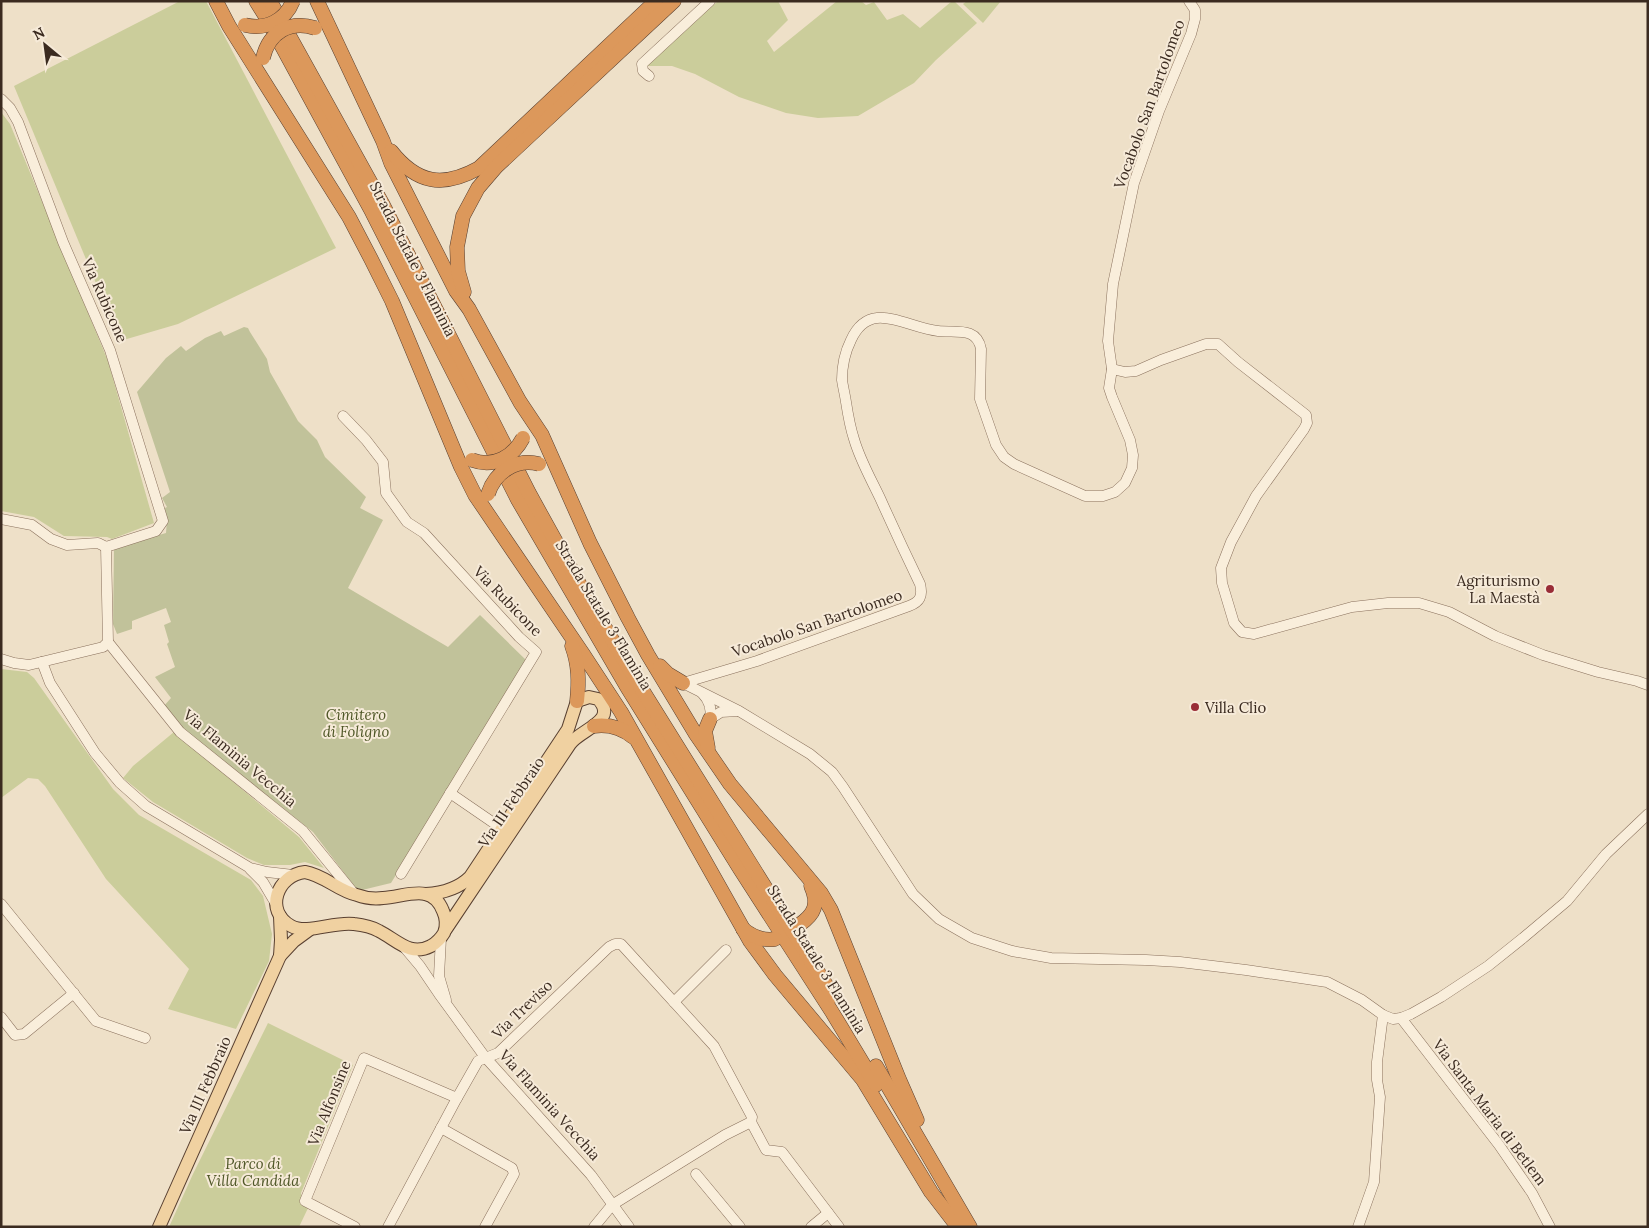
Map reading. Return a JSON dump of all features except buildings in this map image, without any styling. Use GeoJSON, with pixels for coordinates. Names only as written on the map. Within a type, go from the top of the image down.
{"type":"FeatureCollection","features":[{"type":"Feature","properties":{"kind":"highway"},"geometry":{"type":"LineString","coordinates":[[217,1],[234,20],[245,25],[258,27],[275,22],[288,12],[293,1]]}},
{"type":"Feature","properties":{"kind":"highway"},"geometry":{"type":"LineString","coordinates":[[217,1],[229,26],[349,216],[392,301],[452,447],[485,512],[583,654],[637,741],[752,944],[863,1080],[931,1192],[964,1226]]}},
{"type":"Feature","properties":{"kind":"highway","name":"Strada Statale 3 Flaminia"},"geometry":{"type":"LineString","coordinates":[[256,1],[372,212],[518,500],[627,687],[740,869],[837,1020],[919,1158],[964,1226]]}},
{"type":"Feature","properties":{"kind":"highway","name":"Strada Statale 3 Flaminia"},"geometry":{"type":"LineString","coordinates":[[270,1],[383,205],[530,493],[581,587],[636,680],[865,1048],[964,1226]]}},
{"type":"Feature","properties":{"kind":"highway"},"geometry":{"type":"LineString","coordinates":[[317,1],[383,141],[391,164],[418,218],[456,291],[470,309],[520,402],[542,436],[590,544],[648,655],[714,762],[824,898],[835,918],[904,1094],[964,1226]]}},
{"type":"Feature","properties":{"kind":"highway"},"geometry":{"type":"LineString","coordinates":[[383,141],[401,163],[416,175],[439,180],[452,180],[465,176],[479,168],[656,1]]}},
{"type":"Feature","properties":{"kind":"highway"},"geometry":{"type":"LineString","coordinates":[[470,309],[458,271],[457,247],[464,216],[478,188],[496,167],[674,1]]}},
{"type":"Feature","properties":{"kind":"highway"},"geometry":{"type":"LineString","coordinates":[[269,90],[263,58],[268,44],[281,31],[291,26],[299,25],[314,28],[323,31],[338,47]]}},
{"type":"Feature","properties":{"kind":"highway"},"geometry":{"type":"LineString","coordinates":[[452,447],[472,460],[485,462],[499,460],[513,453],[523,438],[525,431],[525,416],[520,402]]}},
{"type":"Feature","properties":{"kind":"highway"},"geometry":{"type":"LineString","coordinates":[[485,512],[488,494],[496,479],[511,466],[523,463],[539,464],[559,475]]}},
{"type":"Feature","properties":{"kind":"highway"},"geometry":{"type":"LineString","coordinates":[[564,627],[577,662],[579,673],[577,701]]}},
{"type":"Feature","properties":{"kind":"highway"},"geometry":{"type":"LineString","coordinates":[[648,655],[668,674],[683,683]]}},
{"type":"Feature","properties":{"kind":"highway"},"geometry":{"type":"LineString","coordinates":[[710,719],[705,727],[705,738],[714,762]]}},
{"type":"Feature","properties":{"kind":"highway"},"geometry":{"type":"LineString","coordinates":[[594,726],[606,725],[619,728],[637,741]]}},
{"type":"Feature","properties":{"kind":"highway"},"geometry":{"type":"LineString","coordinates":[[799,926],[811,915],[816,902],[815,895],[806,876]]}},
{"type":"Feature","properties":{"kind":"highway"},"geometry":{"type":"LineString","coordinates":[[743,928],[749,934],[760,938],[775,939]]}},
{"type":"Feature","properties":{"kind":"main road"},"geometry":{"type":"LineString","coordinates":[[280,956],[279,889],[286,880],[293,875],[306,872],[312,873],[355,895],[382,898],[416,893],[446,892],[467,880],[473,872],[568,729],[577,701],[590,696],[597,698],[602,704],[604,715],[601,721],[594,726]]}},
{"type":"Feature","properties":{"kind":"main road","name":"Via III Febbraio"},"geometry":{"type":"LineString","coordinates":[[443,933],[570,744],[579,734],[594,726]]}},
{"type":"Feature","properties":{"kind":"main road","name":"Via Flaminia Vecchia"},"geometry":{"type":"LineString","coordinates":[[426,894],[436,900],[443,909],[445,915],[443,933]]}},
{"type":"Feature","properties":{"kind":"main road"},"geometry":{"type":"LineString","coordinates":[[278,910],[290,926],[309,930]]}},
{"type":"Feature","properties":{"kind":"main road","name":"Via Flaminia Vecchia"},"geometry":{"type":"LineString","coordinates":[[309,930],[331,924],[356,924],[374,929],[404,947]]}},
{"type":"Feature","properties":{"kind":"main road"},"geometry":{"type":"LineString","coordinates":[[280,956],[294,941],[309,930]]}},
{"type":"Feature","properties":{"kind":"main road"},"geometry":{"type":"LineString","coordinates":[[404,947],[415,950],[429,947],[443,933]]}},
{"type":"Feature","properties":{"kind":"main road","name":"Via III Febbraio"},"geometry":{"type":"LineString","coordinates":[[159,1227],[280,956]]}},
{"type":"Feature","properties":{"kind":"street"},"geometry":{"type":"LineString","coordinates":[[649,76],[643,71],[642,64],[710,1]]}},
{"type":"Feature","properties":{"kind":"street","name":"Vocabolo San Bartolomeo"},"geometry":{"type":"LineString","coordinates":[[683,683],[757,661],[920,600],[922,595],[920,584],[857,449],[842,380],[846,352],[854,334],[860,326],[869,320],[878,317],[887,318],[937,331],[968,332],[980,340],[980,399],[996,445],[1004,457],[1014,464],[1085,496],[1103,496],[1115,492],[1125,483],[1132,468],[1133,455],[1130,440],[1110,393],[1109,385],[1112,369],[1108,341],[1113,284],[1134,183],[1159,111],[1196,19],[1195,10],[1189,1]]}},
{"type":"Feature","properties":{"kind":"street","name":"Via Rubicone"},"geometry":{"type":"LineString","coordinates":[[1,99],[10,108],[18,122],[63,242],[110,350],[163,521],[156,532],[106,547]]}},
{"type":"Feature","properties":{"kind":"street"},"geometry":{"type":"LineString","coordinates":[[1112,369],[1136,372],[1161,360],[1206,344],[1218,344],[1306,415],[1306,426],[1256,496],[1231,542],[1221,568],[1221,578],[1230,614],[1236,626],[1242,632],[1254,634],[1352,607],[1388,603],[1419,603],[1449,612],[1495,636],[1543,655],[1648,685]]}},
{"type":"Feature","properties":{"kind":"street","name":"Via Rubicone"},"geometry":{"type":"LineString","coordinates":[[342,416],[366,440],[383,462],[386,493],[407,522],[424,533],[519,637],[536,652],[401,874]]}},
{"type":"Feature","properties":{"kind":"street"},"geometry":{"type":"LineString","coordinates":[[1,519],[32,525],[51,539],[67,545],[98,543],[106,547],[108,642],[103,647],[42,662],[29,664],[14,663],[1,659]]}},
{"type":"Feature","properties":{"kind":"street","name":"Via Flaminia Vecchia"},"geometry":{"type":"LineString","coordinates":[[108,642],[180,732],[303,831],[355,895]]}},
{"type":"Feature","properties":{"kind":"street"},"geometry":{"type":"LineString","coordinates":[[42,662],[50,683],[95,752],[120,783],[146,806],[250,868],[263,882],[278,910]]}},
{"type":"Feature","properties":{"kind":"street"},"geometry":{"type":"LineString","coordinates":[[29,664],[50,683]]}},
{"type":"Feature","properties":{"kind":"street"},"geometry":{"type":"LineString","coordinates":[[683,683],[739,711],[810,754],[832,772],[910,891],[939,919],[966,936],[1012,952],[1051,958],[1180,962],[1326,982],[1362,1000],[1383,1015],[1393,1019],[1418,1011],[1488,966],[1567,901],[1606,854],[1648,814]]}},
{"type":"Feature","properties":{"kind":"street"},"geometry":{"type":"LineString","coordinates":[[702,692],[709,705],[710,719]]}},
{"type":"Feature","properties":{"kind":"street"},"geometry":{"type":"LineString","coordinates":[[710,719],[721,712],[739,711]]}},
{"type":"Feature","properties":{"kind":"street"},"geometry":{"type":"LineString","coordinates":[[450,794],[501,828]]}},
{"type":"Feature","properties":{"kind":"street"},"geometry":{"type":"LineString","coordinates":[[250,868],[293,875]]}},
{"type":"Feature","properties":{"kind":"street"},"geometry":{"type":"LineString","coordinates":[[1,904],[96,1021],[145,1038]]}},
{"type":"Feature","properties":{"kind":"street","name":"Via Flaminia Vecchia"},"geometry":{"type":"LineString","coordinates":[[443,933],[439,976],[447,1006]]}},
{"type":"Feature","properties":{"kind":"street","name":"Via Treviso"},"geometry":{"type":"LineString","coordinates":[[388,1227],[478,1061],[498,1052],[614,944],[621,944],[714,1046],[752,1117],[750,1122],[766,1150],[782,1152],[828,1212]]}},
{"type":"Feature","properties":{"kind":"street","name":"Via Flaminia Vecchia"},"geometry":{"type":"LineString","coordinates":[[404,947],[486,1057],[591,1176],[628,1227]]}},
{"type":"Feature","properties":{"kind":"street"},"geometry":{"type":"LineString","coordinates":[[674,1002],[726,950]]}},
{"type":"Feature","properties":{"kind":"street"},"geometry":{"type":"LineString","coordinates":[[1,1017],[16,1035],[24,1034],[74,994]]}},
{"type":"Feature","properties":{"kind":"street"},"geometry":{"type":"LineString","coordinates":[[1358,1227],[1374,1182],[1380,1097],[1377,1080],[1377,1062],[1383,1015]]}},
{"type":"Feature","properties":{"kind":"street","name":"Via Santa Maria di Betlem"},"geometry":{"type":"LineString","coordinates":[[1401,1018],[1499,1145],[1532,1193],[1550,1227]]}},
{"type":"Feature","properties":{"kind":"street","name":"Via Alfonsine"},"geometry":{"type":"LineString","coordinates":[[355,1227],[305,1201],[364,1058],[457,1098]]}},
{"type":"Feature","properties":{"kind":"street"},"geometry":{"type":"LineString","coordinates":[[594,1227],[612,1205],[725,1135],[750,1122]]}},
{"type":"Feature","properties":{"kind":"street"},"geometry":{"type":"LineString","coordinates":[[441,1128],[512,1168],[514,1174],[485,1227]]}},
{"type":"Feature","properties":{"kind":"street"},"geometry":{"type":"LineString","coordinates":[[696,1174],[740,1227]]}},
{"type":"Feature","properties":{"kind":"street"},"geometry":{"type":"LineString","coordinates":[[811,1227],[828,1212],[839,1227]]}},
{"type":"Feature","properties":{"kind":"green space"},"geometry":{"type":"Polygon","coordinates":[[[180,1],[206,1],[336,248],[178,324],[120,341],[14,86],[180,1]]]}},
{"type":"Feature","properties":{"kind":"green space"},"geometry":{"type":"Polygon","coordinates":[[[718,1],[778,1],[788,20],[767,41],[774,52],[837,1],[861,1],[866,5],[874,2],[887,20],[903,14],[920,28],[954,1],[977,23],[914,83],[858,116],[818,118],[786,113],[739,97],[695,74],[672,66],[644,66],[718,1]]]}},
{"type":"Feature","properties":{"kind":"green space"},"geometry":{"type":"Polygon","coordinates":[[[967,1],[1001,1],[983,23],[963,4],[967,1]]]}},
{"type":"Feature","properties":{"kind":"green space"},"geometry":{"type":"Polygon","coordinates":[[[1,112],[10,124],[108,361],[154,523],[112,539],[107,537],[64,536],[34,517],[1,511],[1,112]]]}},
{"type":"Feature","properties":{"kind":"green space","name":"Cimitero di Foligno"},"geometry":{"type":"Polygon","coordinates":[[[244,327],[248,328],[267,359],[270,372],[298,421],[317,440],[325,457],[366,497],[360,508],[383,520],[348,588],[448,647],[480,615],[527,661],[391,883],[358,891],[313,832],[174,721],[163,707],[171,698],[155,677],[175,667],[167,644],[169,642],[164,625],[171,622],[166,608],[132,621],[132,629],[117,634],[113,624],[114,548],[166,533],[167,520],[163,509],[167,507],[162,498],[170,492],[137,392],[166,358],[181,346],[186,351],[205,338],[221,331],[224,336],[244,327]]]}},
{"type":"Feature","properties":{"kind":"green space"},"geometry":{"type":"Polygon","coordinates":[[[1,669],[27,672],[34,678],[113,789],[139,815],[251,880],[263,896],[272,934],[269,961],[236,1029],[168,1009],[189,969],[106,879],[45,786],[38,779],[28,778],[1,798],[1,669]]]}},
{"type":"Feature","properties":{"kind":"green space"},"geometry":{"type":"Polygon","coordinates":[[[174,732],[299,837],[324,868],[305,862],[290,865],[264,865],[247,858],[153,802],[123,778],[133,766],[174,732]]]}},
{"type":"Feature","properties":{"kind":"green space","name":"Parco di Villa Candida"},"geometry":{"type":"Polygon","coordinates":[[[268,1023],[353,1065],[301,1193],[303,1202],[309,1206],[299,1227],[169,1227],[193,1174],[268,1023]]]}},
{"type":"Feature","properties":{"kind":"place","name":"Agriturismo La Maestà"},"geometry":{"type":"Point","coordinates":[1550,589]}},
{"type":"Feature","properties":{"kind":"place","name":"Villa Clio"},"geometry":{"type":"Point","coordinates":[1195,707]}}]}
